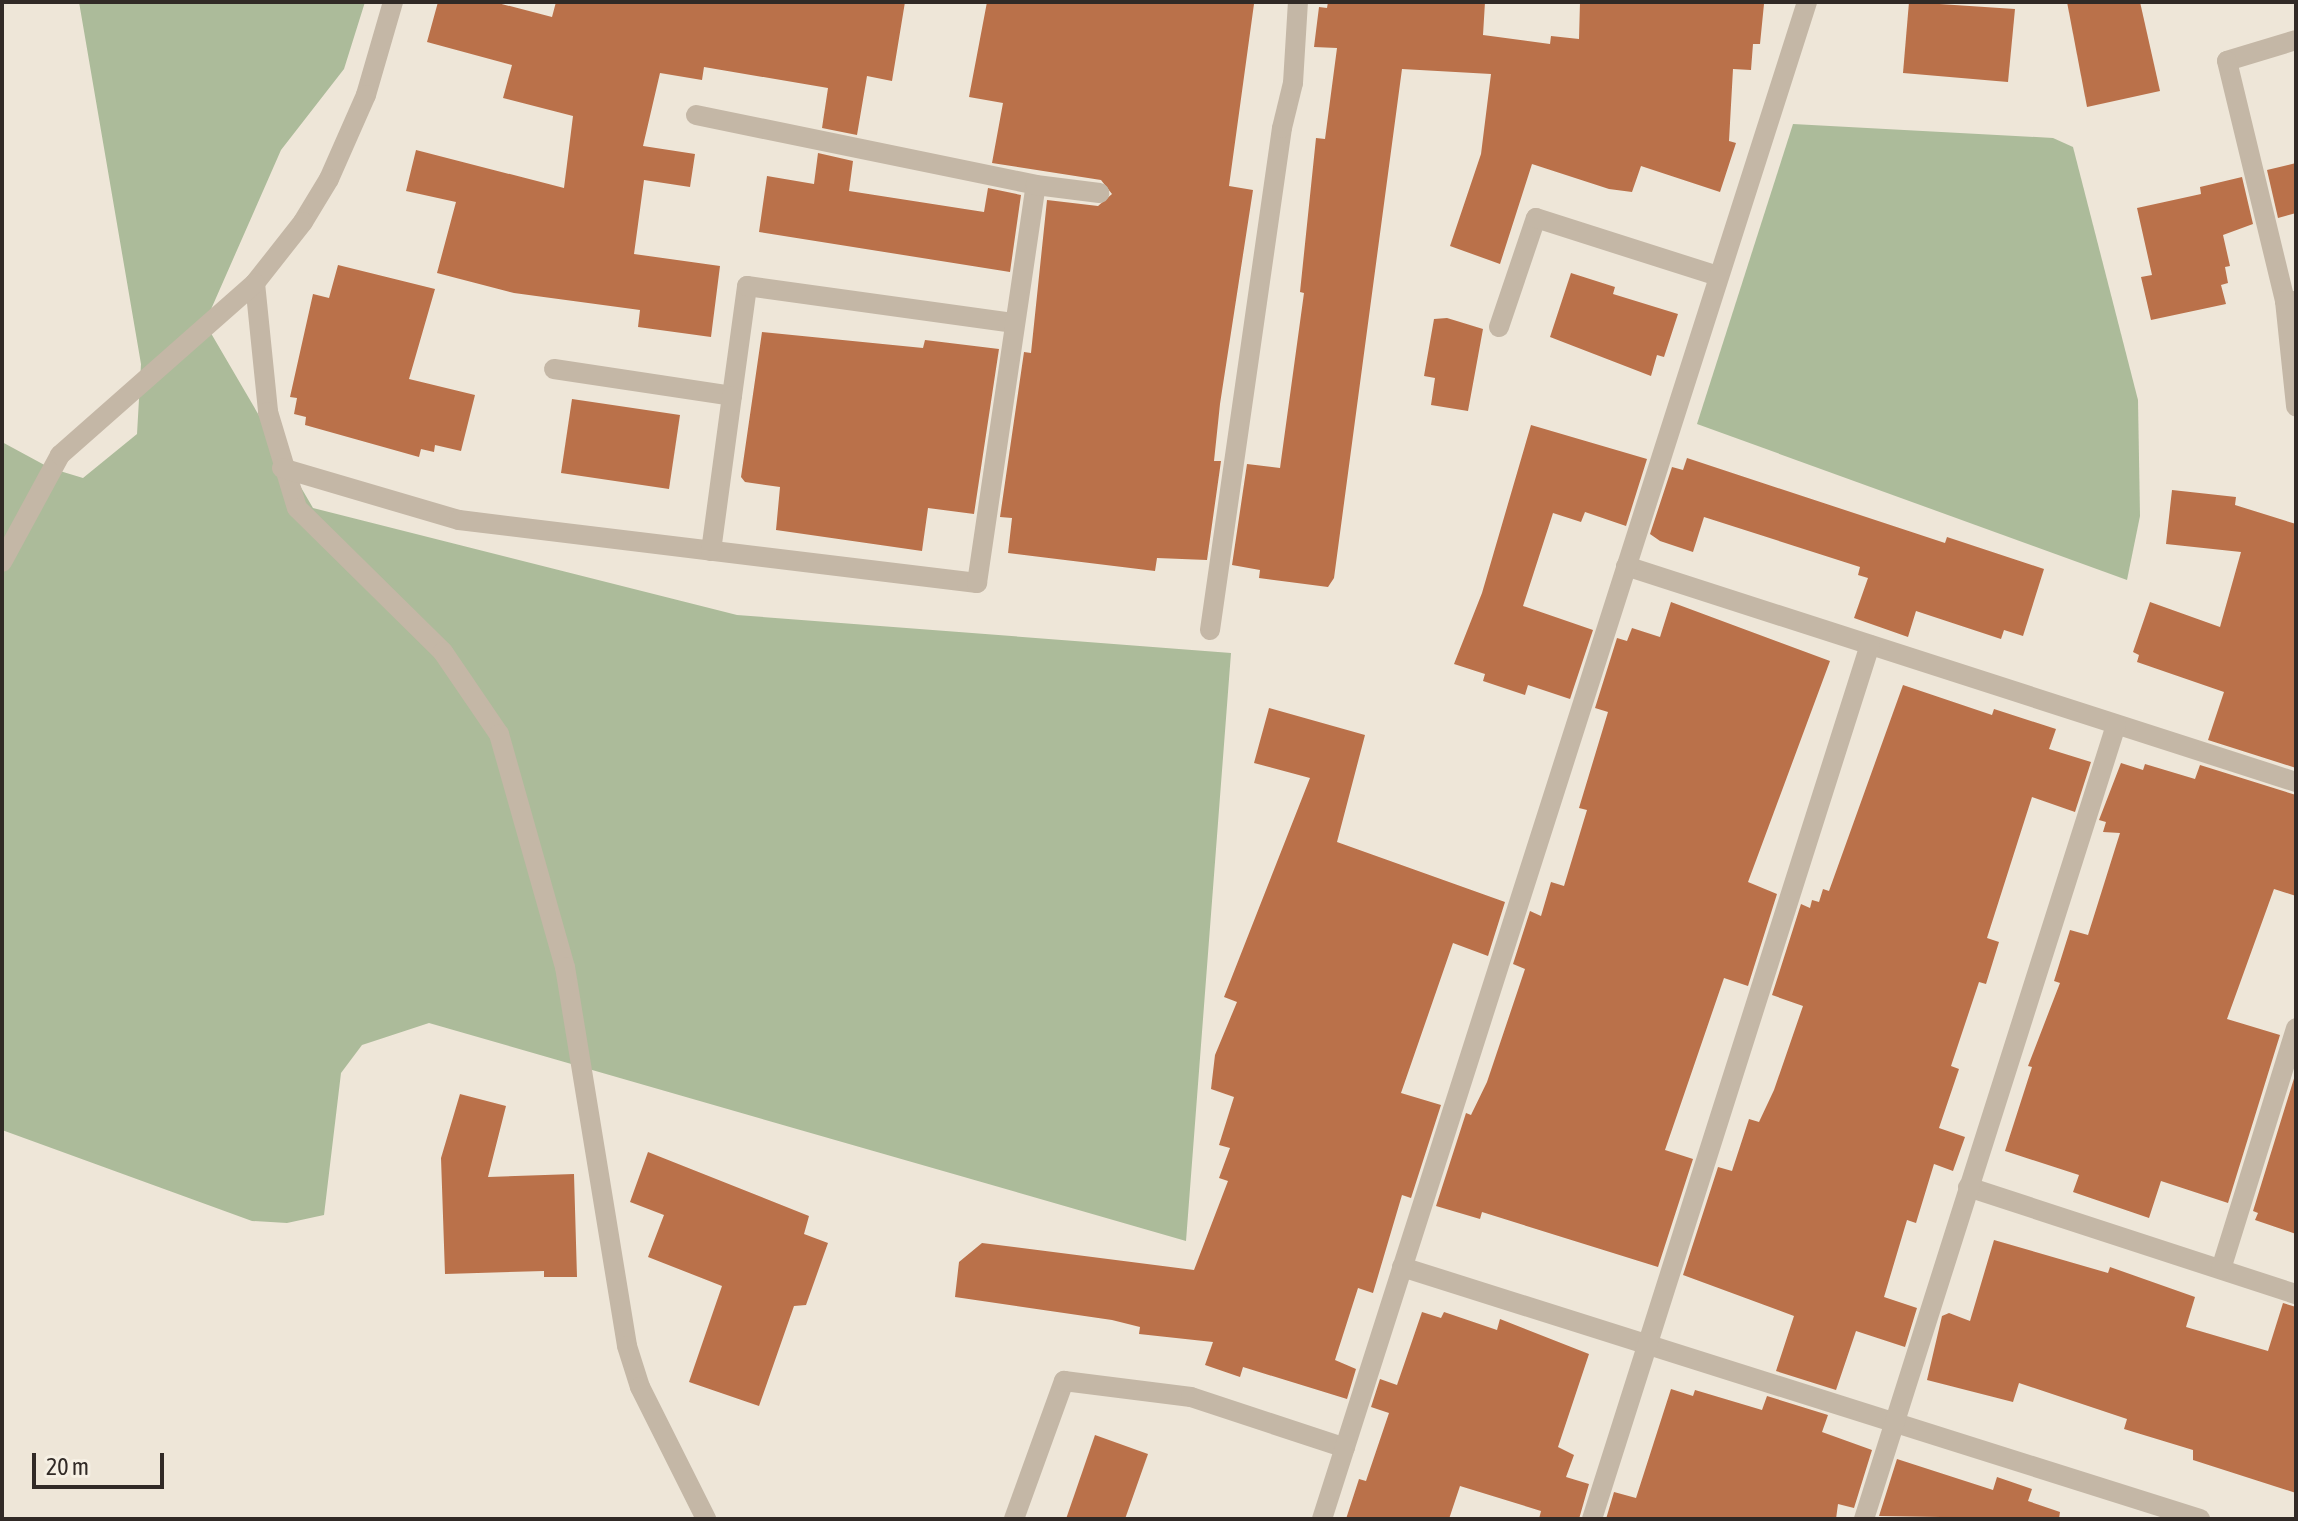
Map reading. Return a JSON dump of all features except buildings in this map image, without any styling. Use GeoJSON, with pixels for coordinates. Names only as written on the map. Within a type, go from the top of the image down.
{"type":"FeatureCollection","features":[{"type":"Feature","properties":{"kind":"street"},"geometry":{"type":"LineString","coordinates":[[2,562],[60,455],[255,283],[303,222],[329,179],[366,95],[393,2]]}},
{"type":"Feature","properties":{"kind":"street"},"geometry":{"type":"LineString","coordinates":[[1210,630],[1282,128],[1293,83],[1298,2]]}},
{"type":"Feature","properties":{"kind":"street"},"geometry":{"type":"LineString","coordinates":[[1322,1519],[1807,2]]}},
{"type":"Feature","properties":{"kind":"street"},"geometry":{"type":"LineString","coordinates":[[2296,40],[2227,61],[2291,301],[2296,406]]}},
{"type":"Feature","properties":{"kind":"street"},"geometry":{"type":"LineString","coordinates":[[696,115],[1036,185],[1099,193]]}},
{"type":"Feature","properties":{"kind":"street"},"geometry":{"type":"LineString","coordinates":[[282,468],[459,520],[977,583],[1036,185]]}},
{"type":"Feature","properties":{"kind":"street"},"geometry":{"type":"LineString","coordinates":[[1499,327],[1536,218],[1718,276]]}},
{"type":"Feature","properties":{"kind":"street"},"geometry":{"type":"LineString","coordinates":[[255,283],[268,412],[282,468],[297,508],[443,652],[499,734],[565,967],[627,1346],[640,1387],[706,1519]]}},
{"type":"Feature","properties":{"kind":"street"},"geometry":{"type":"LineString","coordinates":[[711,551],[747,286],[1014,323]]}},
{"type":"Feature","properties":{"kind":"street"},"geometry":{"type":"LineString","coordinates":[[554,369],[732,396]]}},
{"type":"Feature","properties":{"kind":"street"},"geometry":{"type":"LineString","coordinates":[[1626,566],[2296,782]]}},
{"type":"Feature","properties":{"kind":"street"},"geometry":{"type":"LineString","coordinates":[[1592,1519],[1870,645]]}},
{"type":"Feature","properties":{"kind":"street"},"geometry":{"type":"LineString","coordinates":[[1864,1519],[2116,725]]}},
{"type":"Feature","properties":{"kind":"street"},"geometry":{"type":"LineString","coordinates":[[2221,1269],[2295,1034]]}},
{"type":"Feature","properties":{"kind":"street"},"geometry":{"type":"LineString","coordinates":[[1968,1187],[2296,1294]]}},
{"type":"Feature","properties":{"kind":"street"},"geometry":{"type":"LineString","coordinates":[[1402,1267],[2200,1519]]}},
{"type":"Feature","properties":{"kind":"street"},"geometry":{"type":"LineString","coordinates":[[1014,1519],[1064,1381],[1191,1397],[1345,1448]]}},
{"type":"Feature","properties":{"kind":"green space"},"geometry":{"type":"Polygon","coordinates":[[[79,2],[365,2],[344,69],[281,150],[205,323],[313,508],[737,615],[1231,653],[1186,1241],[429,1023],[362,1045],[341,1073],[324,1215],[287,1223],[252,1221],[2,1130],[2,442],[50,468],[83,478],[137,434],[141,364],[79,2]]]}},
{"type":"Feature","properties":{"kind":"green space"},"geometry":{"type":"Polygon","coordinates":[[[1793,124],[2053,138],[2073,147],[2138,400],[2140,516],[2127,580],[1697,424],[1793,124]]]}}]}
